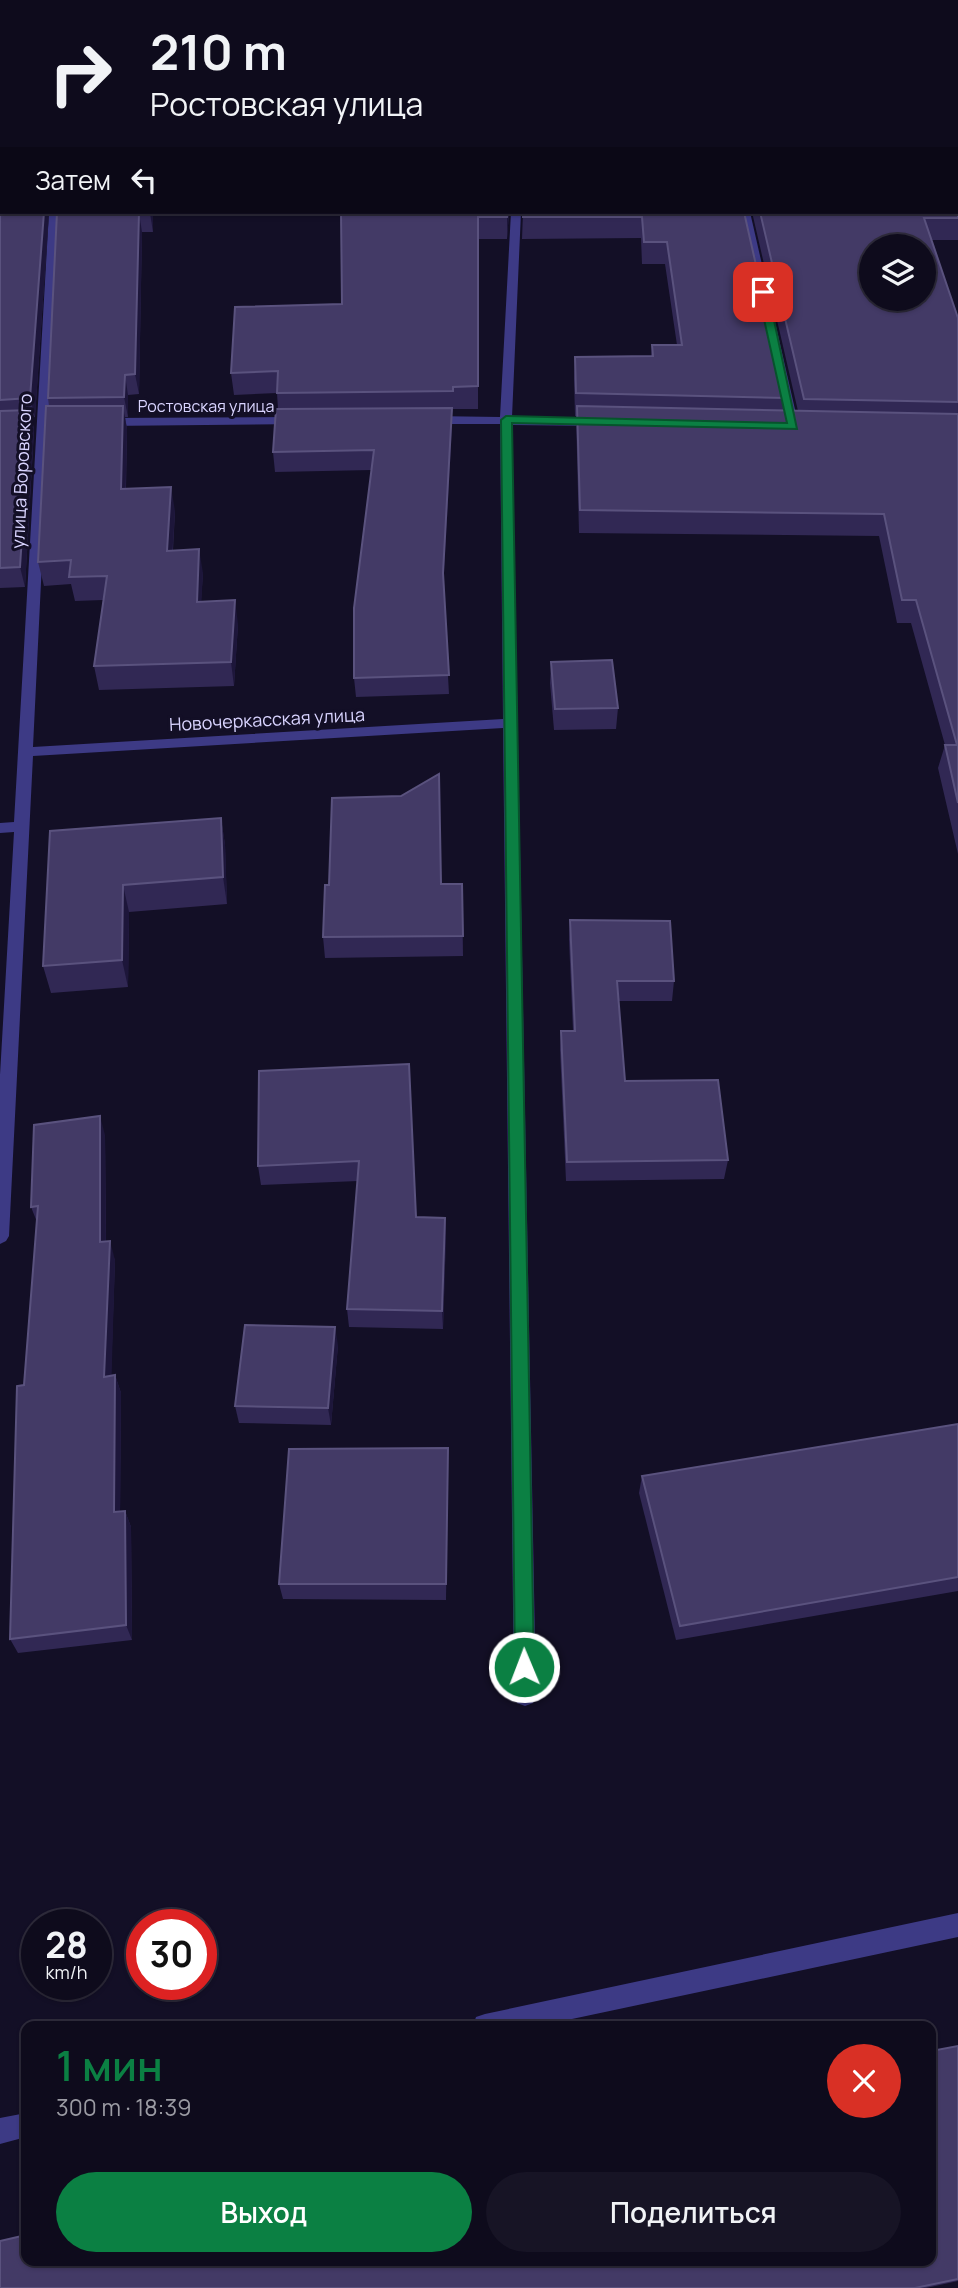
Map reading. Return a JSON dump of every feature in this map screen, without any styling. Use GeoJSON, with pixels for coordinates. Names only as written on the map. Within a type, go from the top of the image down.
{"type":"FeatureCollection","features":[{"type":"Feature","properties":{"kind":"street","name":"улица Воровского"},"geometry":{"type":"LineString","coordinates":[[0,1236],[54,214]]}},
{"type":"Feature","properties":{"kind":"street"},"geometry":{"type":"LineString","coordinates":[[516,214],[506,420],[525,1695]]}},
{"type":"Feature","properties":{"kind":"street"},"geometry":{"type":"LineString","coordinates":[[745,214],[793,427]]}},
{"type":"Feature","properties":{"kind":"street"},"geometry":{"type":"LineString","coordinates":[[411,420],[615,422]]}},
{"type":"Feature","properties":{"kind":"street","name":"Ростовская улица"},"geometry":{"type":"LineString","coordinates":[[97,422],[315,421]]}},
{"type":"Feature","properties":{"kind":"street"},"geometry":{"type":"LineString","coordinates":[[779,426],[807,427]]}},
{"type":"Feature","properties":{"kind":"street","name":"Новочеркасская улица"},"geometry":{"type":"LineString","coordinates":[[26,752],[510,723]]}},
{"type":"Feature","properties":{"kind":"street"},"geometry":{"type":"LineString","coordinates":[[0,828],[22,826]]}},
{"type":"Feature","properties":{"kind":"street"},"geometry":{"type":"LineString","coordinates":[[508,2021],[958,1925]]}},
{"type":"Feature","properties":{"kind":"street"},"geometry":{"type":"LineString","coordinates":[[0,2131],[21,2126]]}},
{"type":"Feature","properties":{"kind":"building"},"geometry":{"type":"Polygon","coordinates":[[[0,214],[44,214],[30,398],[0,400],[0,214]]]}},
{"type":"Feature","properties":{"kind":"building"},"geometry":{"type":"Polygon","coordinates":[[[57,214],[139,214],[135,374],[125,375],[124,397],[48,398],[57,214]]]}},
{"type":"Feature","properties":{"kind":"building"},"geometry":{"type":"Polygon","coordinates":[[[341,214],[508,214],[507,217],[478,217],[478,386],[453,387],[453,391],[277,393],[278,371],[231,373],[235,307],[342,304],[341,214]]]}},
{"type":"Feature","properties":{"kind":"building"},"geometry":{"type":"Polygon","coordinates":[[[523,214],[744,214],[786,398],[576,393],[575,357],[653,356],[652,345],[682,345],[667,242],[644,242],[642,217],[523,217],[523,214]]]}},
{"type":"Feature","properties":{"kind":"building"},"geometry":{"type":"Polygon","coordinates":[[[760,214],[958,214],[958,218],[924,218],[929,234],[859,234],[859,311],[936,311],[936,253],[958,318],[958,402],[804,399],[760,214]]]}},
{"type":"Feature","properties":{"kind":"building"},"geometry":{"type":"Polygon","coordinates":[[[46,406],[123,406],[121,489],[171,487],[167,551],[199,549],[197,602],[235,600],[231,662],[94,666],[107,576],[69,577],[71,560],[38,562],[46,406]]]}},
{"type":"Feature","properties":{"kind":"building"},"geometry":{"type":"Polygon","coordinates":[[[577,406],[958,414],[958,803],[945,745],[957,745],[916,600],[902,600],[884,514],[580,510],[577,406]]]}},
{"type":"Feature","properties":{"kind":"building"},"geometry":{"type":"Polygon","coordinates":[[[452,408],[443,573],[449,675],[354,678],[354,608],[374,450],[273,452],[276,409],[452,408]]]}},
{"type":"Feature","properties":{"kind":"building"},"geometry":{"type":"Polygon","coordinates":[[[30,410],[20,567],[0,568],[0,411],[30,410]]]}},
{"type":"Feature","properties":{"kind":"building"},"geometry":{"type":"Polygon","coordinates":[[[612,660],[618,708],[555,709],[551,662],[612,660]]]}},
{"type":"Feature","properties":{"kind":"building"},"geometry":{"type":"Polygon","coordinates":[[[439,774],[441,884],[462,884],[463,936],[323,937],[325,885],[329,885],[332,798],[401,796],[439,774]]]}},
{"type":"Feature","properties":{"kind":"building"},"geometry":{"type":"Polygon","coordinates":[[[221,818],[223,877],[123,885],[122,960],[43,966],[50,831],[221,818]]]}},
{"type":"Feature","properties":{"kind":"building"},"geometry":{"type":"Polygon","coordinates":[[[570,920],[670,921],[674,981],[617,981],[625,1081],[718,1080],[728,1160],[567,1162],[561,1031],[575,1031],[570,920]]]}},
{"type":"Feature","properties":{"kind":"building"},"geometry":{"type":"Polygon","coordinates":[[[409,1064],[416,1217],[445,1218],[442,1311],[347,1309],[359,1161],[258,1166],[259,1071],[409,1064]]]}},
{"type":"Feature","properties":{"kind":"building"},"geometry":{"type":"Polygon","coordinates":[[[100,1116],[100,1242],[110,1241],[104,1377],[115,1375],[114,1512],[125,1511],[126,1625],[10,1639],[17,1386],[24,1385],[38,1206],[31,1207],[34,1125],[100,1116]]]}},
{"type":"Feature","properties":{"kind":"building"},"geometry":{"type":"Polygon","coordinates":[[[245,1325],[335,1327],[328,1408],[235,1406],[245,1325]]]}},
{"type":"Feature","properties":{"kind":"building"},"geometry":{"type":"Polygon","coordinates":[[[958,1424],[958,1577],[680,1626],[642,1476],[958,1424]]]}},
{"type":"Feature","properties":{"kind":"building"},"geometry":{"type":"Polygon","coordinates":[[[448,1448],[446,1584],[279,1584],[289,1449],[448,1448]]]}},
{"type":"Feature","properties":{"kind":"building"},"geometry":{"type":"Polygon","coordinates":[[[958,2046],[958,2279],[915,2288],[0,2288],[0,2241],[21,2236],[21,2266],[936,2266],[936,2050],[958,2046]]]}},
{"type":"Feature","properties":{"kind":"route"},"geometry":{"type":"LineString","coordinates":[[524,1667],[506,420],[793,427],[763,292]]}}]}
